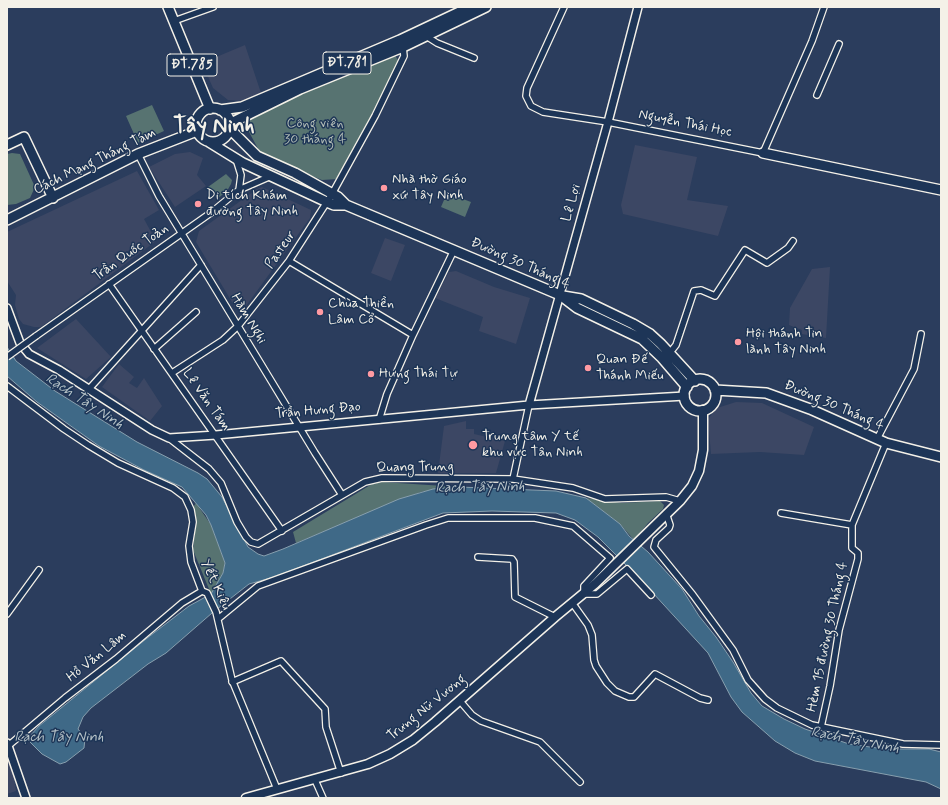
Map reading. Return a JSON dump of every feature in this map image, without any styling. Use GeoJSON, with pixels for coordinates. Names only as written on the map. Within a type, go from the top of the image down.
{"type":"FeatureCollection","features":[{"type":"Feature","properties":{"kind":"main road","name":"ĐT.785"},"geometry":{"type":"LineString","coordinates":[[168,7],[210,109]]}},
{"type":"Feature","properties":{"kind":"main road","name":"ĐT.781"},"geometry":{"type":"LineString","coordinates":[[229,126],[300,89],[402,44],[470,7]]}},
{"type":"Feature","properties":{"kind":"main road","name":"ĐT.781"},"geometry":{"type":"LineString","coordinates":[[424,33],[483,8]]}},
{"type":"Feature","properties":{"kind":"main road","name":"ĐT.781"},"geometry":{"type":"LineString","coordinates":[[220,110],[242,107],[402,44]]}},
{"type":"Feature","properties":{"kind":"main road"},"geometry":{"type":"LineString","coordinates":[[206,110],[220,110],[227,116],[229,126],[222,139],[209,142],[201,138],[196,126],[198,117],[206,110]]}},
{"type":"Feature","properties":{"kind":"main road","name":"Đường 30 Tháng 4"},"geometry":{"type":"LineString","coordinates":[[229,126],[257,156],[295,173],[340,198],[346,205]]}},
{"type":"Feature","properties":{"kind":"main road","name":"Cách Mạng Tháng Tám"},"geometry":{"type":"LineString","coordinates":[[8,220],[138,154],[197,131]]}},
{"type":"Feature","properties":{"kind":"main road"},"geometry":{"type":"LineString","coordinates":[[7,145],[24,137],[53,198]]}},
{"type":"Feature","properties":{"kind":"main road","name":"Đường 30 Tháng 4"},"geometry":{"type":"LineString","coordinates":[[209,142],[236,159],[334,205],[346,205],[560,295],[581,299],[620,317],[650,334],[687,387]]}},
{"type":"Feature","properties":{"kind":"main road","name":"Nguyễn Thái Học"},"geometry":{"type":"LineString","coordinates":[[763,153],[941,190]]}},
{"type":"Feature","properties":{"kind":"main road","name":"Đường 30 Tháng 4"},"geometry":{"type":"LineString","coordinates":[[560,295],[577,308],[634,334],[667,357],[695,381]]}},
{"type":"Feature","properties":{"kind":"main road"},"geometry":{"type":"LineString","coordinates":[[706,380],[715,390],[714,403],[703,410],[698,410],[689,406],[685,396],[687,387],[695,381],[706,380]]}},
{"type":"Feature","properties":{"kind":"main road","name":"Đường 30 Tháng 4"},"geometry":{"type":"LineString","coordinates":[[715,390],[766,393],[810,409],[877,439],[941,457]]}},
{"type":"Feature","properties":{"kind":"main road"},"geometry":{"type":"LineString","coordinates":[[667,516],[692,486],[699,471],[703,450],[703,410]]}},
{"type":"Feature","properties":{"kind":"main road","name":"Trưng Nữ Vương"},"geometry":{"type":"LineString","coordinates":[[246,798],[341,773],[368,764],[390,754],[413,740],[460,701],[555,617],[573,604],[667,516]]}},
{"type":"Feature","properties":{"kind":"street"},"geometry":{"type":"LineString","coordinates":[[174,22],[213,7]]}},
{"type":"Feature","properties":{"kind":"street","name":"Nguyễn Thái Học"},"geometry":{"type":"LineString","coordinates":[[564,7],[527,88],[526,96],[530,106],[540,112],[608,122],[763,153]]}},
{"type":"Feature","properties":{"kind":"street","name":"Lê Lợi"},"geometry":{"type":"LineString","coordinates":[[530,405],[638,7]]}},
{"type":"Feature","properties":{"kind":"street"},"geometry":{"type":"LineString","coordinates":[[763,153],[812,41],[824,7]]}},
{"type":"Feature","properties":{"kind":"street"},"geometry":{"type":"LineString","coordinates":[[424,33],[437,43],[474,58]]}},
{"type":"Feature","properties":{"kind":"street","name":"Pasteur"},"geometry":{"type":"LineString","coordinates":[[172,373],[223,340],[238,326],[289,261],[332,194],[375,116],[404,56],[402,44]]}},
{"type":"Feature","properties":{"kind":"street"},"geometry":{"type":"LineString","coordinates":[[817,95],[839,44]]}},
{"type":"Feature","properties":{"kind":"street","name":"Hàm Nghi"},"geometry":{"type":"LineString","coordinates":[[138,154],[159,196],[342,494]]}},
{"type":"Feature","properties":{"kind":"street"},"geometry":{"type":"LineString","coordinates":[[236,159],[241,175],[239,190]]}},
{"type":"Feature","properties":{"kind":"street","name":"Trần Quốc Toản"},"geometry":{"type":"LineString","coordinates":[[7,357],[212,212],[239,190],[271,176]]}},
{"type":"Feature","properties":{"kind":"street"},"geometry":{"type":"LineString","coordinates":[[667,357],[676,344],[694,291],[701,290],[715,296],[745,250],[767,263],[788,248],[793,241]]}},
{"type":"Feature","properties":{"kind":"street"},"geometry":{"type":"LineString","coordinates":[[378,420],[387,394],[413,335],[454,250]]}},
{"type":"Feature","properties":{"kind":"street"},"geometry":{"type":"LineString","coordinates":[[289,261],[413,335]]}},
{"type":"Feature","properties":{"kind":"street"},"geometry":{"type":"LineString","coordinates":[[88,389],[142,332],[201,265]]}},
{"type":"Feature","properties":{"kind":"street","name":"Lê Văn Tám"},"geometry":{"type":"LineString","coordinates":[[109,284],[282,531]]}},
{"type":"Feature","properties":{"kind":"street","name":"Trần Hưng Đạo"},"geometry":{"type":"LineString","coordinates":[[7,308],[15,331],[26,351],[152,430],[170,438],[216,435],[530,405],[685,396]]}},
{"type":"Feature","properties":{"kind":"street"},"geometry":{"type":"LineString","coordinates":[[154,349],[196,312]]}},
{"type":"Feature","properties":{"kind":"street"},"geometry":{"type":"LineString","coordinates":[[877,439],[914,369],[921,334]]}},
{"type":"Feature","properties":{"kind":"street","name":"Yết Kiêu"},"geometry":{"type":"LineString","coordinates":[[7,386],[88,445],[118,463],[181,493],[185,497],[191,510],[192,522],[188,554],[205,593],[216,612],[232,682],[277,789]]}},
{"type":"Feature","properties":{"kind":"street"},"geometry":{"type":"LineString","coordinates":[[513,479],[530,405]]}},
{"type":"Feature","properties":{"kind":"street","name":"Quang Trung"},"geometry":{"type":"LineString","coordinates":[[170,438],[200,461],[220,483],[237,522],[246,537],[251,542],[258,544],[342,494],[365,482],[382,478],[513,479],[573,488],[605,499],[666,497],[680,501]]}},
{"type":"Feature","properties":{"kind":"street","name":"Hẻm 15 đường 30 Tháng 4"},"geometry":{"type":"LineString","coordinates":[[821,727],[830,686],[839,630],[858,559],[858,553],[852,548],[852,524],[886,442]]}},
{"type":"Feature","properties":{"kind":"street"},"geometry":{"type":"LineString","coordinates":[[781,513],[852,524]]}},
{"type":"Feature","properties":{"kind":"street"},"geometry":{"type":"LineString","coordinates":[[667,516],[670,525],[669,528],[656,540],[654,547],[693,595],[733,650],[748,680],[765,699],[777,708],[806,723],[821,727],[903,744],[941,745]]}},
{"type":"Feature","properties":{"kind":"street"},"geometry":{"type":"LineString","coordinates":[[218,619],[258,586],[448,518],[535,518],[572,526],[610,558],[584,586],[584,594],[597,594],[627,569],[651,595]]}},
{"type":"Feature","properties":{"kind":"street"},"geometry":{"type":"LineString","coordinates":[[478,557],[512,559],[514,562],[515,597],[555,617]]}},
{"type":"Feature","properties":{"kind":"street"},"geometry":{"type":"LineString","coordinates":[[7,614],[39,570]]}},
{"type":"Feature","properties":{"kind":"street","name":"Hồ Văn Lâm"},"geometry":{"type":"LineString","coordinates":[[8,745],[70,694],[116,659],[176,607],[205,593]]}},
{"type":"Feature","properties":{"kind":"street"},"geometry":{"type":"LineString","coordinates":[[573,604],[588,625],[592,635],[594,660],[610,687],[620,694],[634,697],[655,674],[700,698],[708,700]]}},
{"type":"Feature","properties":{"kind":"street"},"geometry":{"type":"LineString","coordinates":[[232,682],[281,661],[325,709],[326,727],[341,773]]}},
{"type":"Feature","properties":{"kind":"street"},"geometry":{"type":"LineString","coordinates":[[460,701],[472,715],[481,721],[540,742],[580,782]]}},
{"type":"Feature","properties":{"kind":"street"},"geometry":{"type":"LineString","coordinates":[[8,745],[26,798]]}},
{"type":"Feature","properties":{"kind":"street"},"geometry":{"type":"LineString","coordinates":[[315,780],[323,798]]}},
{"type":"Feature","properties":{"kind":"shaded area"},"geometry":{"type":"Polygon","coordinates":[[[245,45],[261,93],[253,99],[245,101],[228,100],[213,88],[202,63],[245,45]]]}},
{"type":"Feature","properties":{"kind":"shaded area"},"geometry":{"type":"Polygon","coordinates":[[[635,145],[697,157],[687,200],[728,206],[718,236],[623,214],[621,205],[635,145]]]}},
{"type":"Feature","properties":{"kind":"shaded area"},"geometry":{"type":"Polygon","coordinates":[[[190,152],[203,158],[197,175],[206,186],[175,207],[149,167],[175,154],[190,152]]]}},
{"type":"Feature","properties":{"kind":"shaded area"},"geometry":{"type":"Polygon","coordinates":[[[137,171],[159,210],[144,219],[156,241],[41,327],[23,324],[19,319],[15,305],[16,295],[7,281],[7,232],[137,171]]]}},
{"type":"Feature","properties":{"kind":"shaded area"},"geometry":{"type":"Polygon","coordinates":[[[262,187],[311,210],[310,218],[246,306],[235,307],[196,242],[199,231],[257,189],[262,187]]]}},
{"type":"Feature","properties":{"kind":"shaded area"},"geometry":{"type":"Polygon","coordinates":[[[385,238],[405,245],[391,281],[371,273],[385,238]]]}},
{"type":"Feature","properties":{"kind":"shaded area"},"geometry":{"type":"Polygon","coordinates":[[[830,267],[826,338],[802,334],[802,330],[789,325],[790,308],[812,269],[830,267]]]}},
{"type":"Feature","properties":{"kind":"shaded area"},"geometry":{"type":"Polygon","coordinates":[[[456,271],[494,287],[530,298],[516,344],[479,331],[483,317],[435,298],[449,272],[456,271]]]}},
{"type":"Feature","properties":{"kind":"shaded area"},"geometry":{"type":"Polygon","coordinates":[[[76,319],[111,357],[86,379],[37,348],[76,319]]]}},
{"type":"Feature","properties":{"kind":"shaded area"},"geometry":{"type":"Polygon","coordinates":[[[119,364],[134,377],[129,383],[137,388],[144,378],[162,406],[150,421],[102,387],[119,364]]]}},
{"type":"Feature","properties":{"kind":"shaded area"},"geometry":{"type":"Polygon","coordinates":[[[736,402],[762,403],[814,427],[804,455],[760,452],[711,454],[708,419],[717,408],[736,402]]]}},
{"type":"Feature","properties":{"kind":"shaded area","name":"Trung tâm Y tế khu vực Tân Ninh"},"geometry":{"type":"Polygon","coordinates":[[[466,421],[466,429],[474,429],[474,434],[505,441],[496,473],[438,473],[444,426],[466,421]]]}},
{"type":"Feature","properties":{"kind":"shaded area"},"geometry":{"type":"Polygon","coordinates":[[[7,755],[12,765],[16,791],[7,794],[7,755]]]}},
{"type":"Feature","properties":{"kind":"green space","name":"Công viên 30 tháng 4"},"geometry":{"type":"Polygon","coordinates":[[[394,54],[398,60],[395,70],[338,179],[322,180],[262,156],[249,132],[248,126],[252,116],[383,57],[394,54]]]}},
{"type":"Feature","properties":{"kind":"green space"},"geometry":{"type":"Polygon","coordinates":[[[152,105],[164,131],[138,143],[126,116],[152,105]]]}},
{"type":"Feature","properties":{"kind":"green space"},"geometry":{"type":"Polygon","coordinates":[[[7,154],[20,154],[35,187],[30,198],[16,204],[7,205],[7,154]]]}},
{"type":"Feature","properties":{"kind":"green space"},"geometry":{"type":"Polygon","coordinates":[[[226,174],[232,180],[231,184],[227,191],[217,199],[208,187],[226,174]]]}},
{"type":"Feature","properties":{"kind":"green space"},"geometry":{"type":"Polygon","coordinates":[[[447,193],[471,202],[465,217],[441,207],[447,193]]]}},
{"type":"Feature","properties":{"kind":"green space"},"geometry":{"type":"Polygon","coordinates":[[[382,482],[460,487],[421,492],[296,543],[293,532],[372,484],[382,482]]]}},
{"type":"Feature","properties":{"kind":"green space"},"geometry":{"type":"Polygon","coordinates":[[[586,498],[622,503],[660,501],[664,505],[663,509],[648,523],[634,540],[620,524],[586,498]]]}},
{"type":"Feature","properties":{"kind":"green space"},"geometry":{"type":"Polygon","coordinates":[[[196,503],[211,525],[225,563],[223,573],[211,594],[193,550],[196,521],[194,506],[196,503]]]}},
{"type":"Feature","properties":{"kind":"water","name":"Rạch Tây Ninh"},"geometry":{"type":"Polygon","coordinates":[[[7,347],[16,361],[55,391],[137,442],[207,479],[222,497],[248,547],[264,556],[399,499],[433,489],[460,487],[556,491],[586,498],[620,524],[629,536],[648,552],[682,589],[699,616],[733,662],[751,693],[762,706],[805,729],[849,744],[884,749],[929,749],[941,752],[941,789],[926,782],[815,761],[795,753],[775,741],[742,712],[731,697],[708,653],[641,580],[598,537],[575,520],[556,513],[492,511],[443,513],[274,577],[249,584],[212,613],[166,653],[148,664],[91,708],[83,717],[78,729],[85,738],[84,748],[66,762],[60,764],[42,754],[29,741],[29,737],[39,726],[146,639],[189,606],[211,594],[223,573],[225,563],[206,515],[182,487],[144,470],[99,446],[37,402],[7,376],[7,347]]]}},
{"type":"Feature","properties":{"kind":"place","name":"Nhà thờ Giáo xứ Tây Ninh"},"geometry":{"type":"Point","coordinates":[384,188]}},
{"type":"Feature","properties":{"kind":"place","name":"Di tích Khám đường Tây Ninh"},"geometry":{"type":"Point","coordinates":[198,204]}},
{"type":"Feature","properties":{"kind":"place","name":"Chùa Thiền Lâm Cổ"},"geometry":{"type":"Point","coordinates":[320,312]}},
{"type":"Feature","properties":{"kind":"place","name":"Hội thánh Tin lành Tây Ninh"},"geometry":{"type":"Point","coordinates":[738,342]}},
{"type":"Feature","properties":{"kind":"place","name":"Quan Đế Thánh Miếu"},"geometry":{"type":"Point","coordinates":[588,368]}},
{"type":"Feature","properties":{"kind":"place","name":"Hưng Thái Tự"},"geometry":{"type":"Point","coordinates":[371,374]}},
{"type":"Feature","properties":{"kind":"place","name":"Trung tâm Y tế khu vực Tân Ninh"},"geometry":{"type":"Point","coordinates":[473,445]}},
{"type":"Feature","properties":{"kind":"district","name":"Tây Ninh"},"geometry":{"type":"Point","coordinates":[214,127]}}]}
